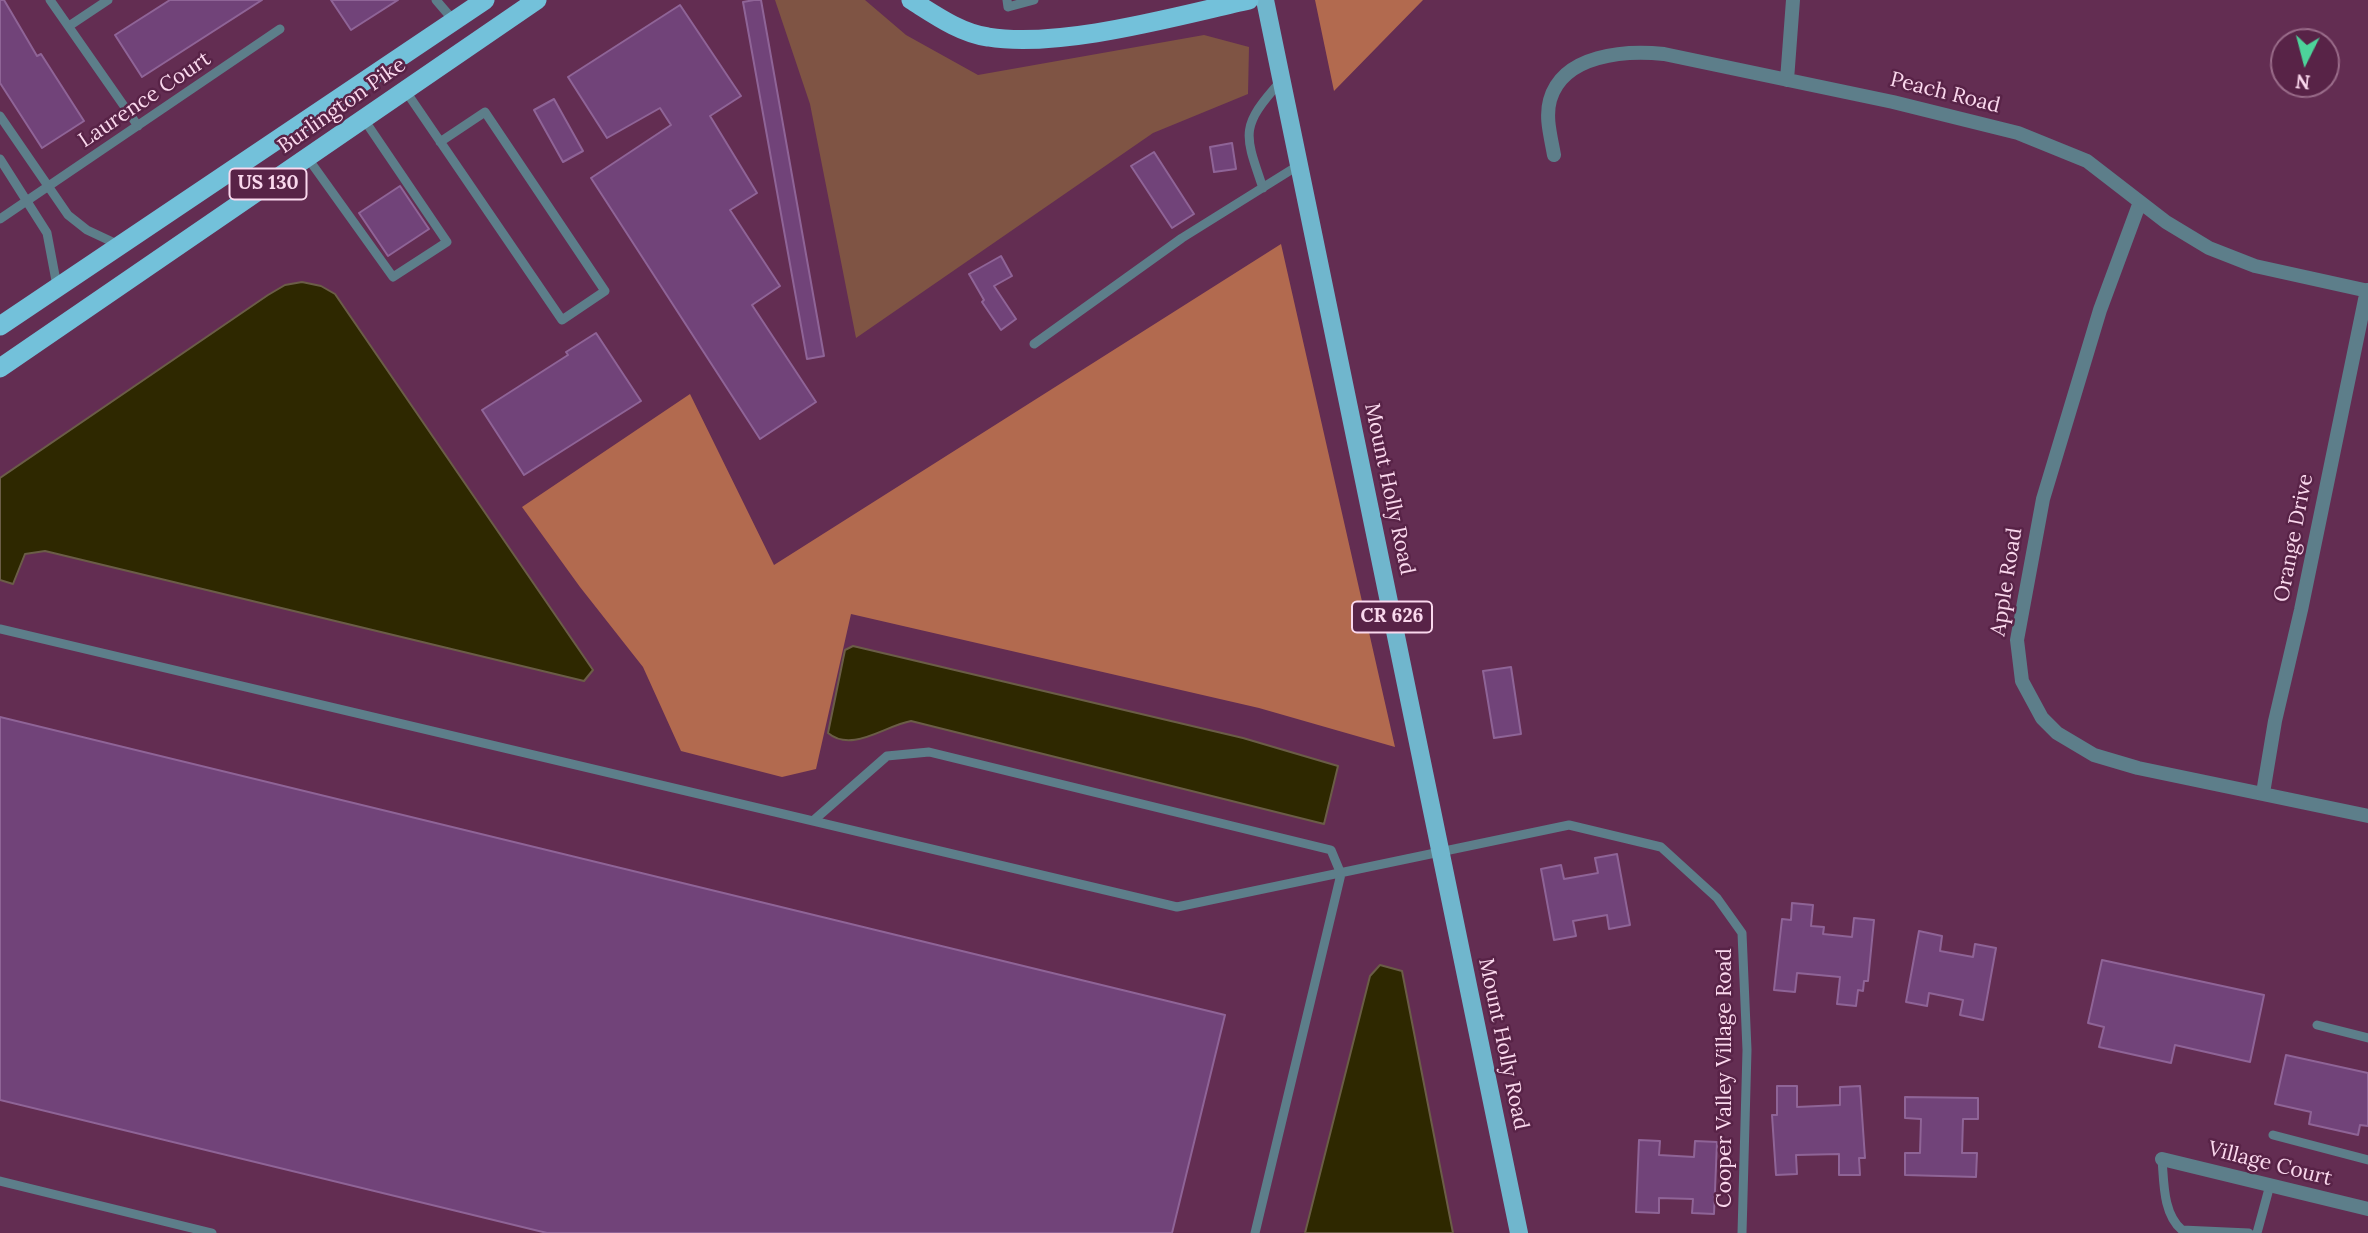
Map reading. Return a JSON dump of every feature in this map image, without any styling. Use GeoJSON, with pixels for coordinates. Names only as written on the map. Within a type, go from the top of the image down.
{"type":"FeatureCollection","features":[{"type":"Feature","properties":{"kind":"highway","name":"Burlington Pike"},"geometry":{"type":"LineString","coordinates":[[0,326],[485,0]]}},
{"type":"Feature","properties":{"kind":"highway","name":"Burlington Pike"},"geometry":{"type":"LineString","coordinates":[[0,368],[537,0]]}},
{"type":"Feature","properties":{"kind":"highway"},"geometry":{"type":"LineString","coordinates":[[911,0],[958,27],[986,37],[1016,40],[1078,35],[1250,0]]}},
{"type":"Feature","properties":{"kind":"main road","name":"Mount Holly Road"},"geometry":{"type":"LineString","coordinates":[[1265,0],[1519,1233]]}},
{"type":"Feature","properties":{"kind":"street"},"geometry":{"type":"LineString","coordinates":[[1787,80],[1793,0]]}},
{"type":"Feature","properties":{"kind":"street","name":"Peach Road"},"geometry":{"type":"LineString","coordinates":[[1554,155],[1548,115],[1557,85],[1583,63],[1601,57],[1642,52],[1664,54],[1969,119],[2041,141],[2087,161],[2186,236],[2255,266],[2367,291]]}},
{"type":"Feature","properties":{"kind":"street","name":"Apple Road"},"geometry":{"type":"LineString","coordinates":[[2140,202],[2112,273],[2052,465],[2023,595],[2017,662],[2022,681],[2042,718],[2074,745],[2094,755],[2138,768],[2368,816]]}},
{"type":"Feature","properties":{"kind":"street","name":"Orange Drive"},"geometry":{"type":"LineString","coordinates":[[2263,793],[2275,721],[2301,610],[2346,380],[2367,291]]}},
{"type":"Feature","properties":{"kind":"street","name":"Village Court"},"geometry":{"type":"LineString","coordinates":[[2162,1159],[2368,1209]]}},
{"type":"Feature","properties":{"kind":"lane"},"geometry":{"type":"LineString","coordinates":[[50,0],[138,126]]}},
{"type":"Feature","properties":{"kind":"lane"},"geometry":{"type":"LineString","coordinates":[[69,26],[108,0]]}},
{"type":"Feature","properties":{"kind":"lane"},"geometry":{"type":"LineString","coordinates":[[436,0],[454,21]]}},
{"type":"Feature","properties":{"kind":"lane"},"geometry":{"type":"LineString","coordinates":[[1007,0],[1008,6],[1034,0]]}},
{"type":"Feature","properties":{"kind":"lane","name":"Laurence Court"},"geometry":{"type":"LineString","coordinates":[[0,219],[280,29]]}},
{"type":"Feature","properties":{"kind":"lane"},"geometry":{"type":"LineString","coordinates":[[1263,188],[1248,145],[1248,127],[1258,107],[1282,81]]}},
{"type":"Feature","properties":{"kind":"lane"},"geometry":{"type":"LineString","coordinates":[[405,90],[440,142],[562,320],[605,291],[485,111],[440,142]]}},
{"type":"Feature","properties":{"kind":"lane"},"geometry":{"type":"LineString","coordinates":[[0,116],[68,215],[79,225],[121,246]]}},
{"type":"Feature","properties":{"kind":"lane"},"geometry":{"type":"LineString","coordinates":[[307,157],[393,277],[447,242],[363,118]]}},
{"type":"Feature","properties":{"kind":"lane"},"geometry":{"type":"LineString","coordinates":[[0,159],[47,233],[58,287]]}},
{"type":"Feature","properties":{"kind":"lane"},"geometry":{"type":"LineString","coordinates":[[1034,344],[1182,238],[1299,166]]}},
{"type":"Feature","properties":{"kind":"lane","name":"Cooper Valley Village Road"},"geometry":{"type":"LineString","coordinates":[[0,629],[1177,907],[1569,825],[1661,846],[1717,898],[1742,933],[1747,1050],[1742,1233]]}},
{"type":"Feature","properties":{"kind":"lane"},"geometry":{"type":"LineString","coordinates":[[814,820],[887,756],[929,752],[1331,850],[1341,874],[1255,1233]]}},
{"type":"Feature","properties":{"kind":"lane"},"geometry":{"type":"LineString","coordinates":[[2317,1025],[2368,1038]]}},
{"type":"Feature","properties":{"kind":"lane"},"geometry":{"type":"LineString","coordinates":[[2273,1135],[2368,1160]]}},
{"type":"Feature","properties":{"kind":"lane"},"geometry":{"type":"LineString","coordinates":[[2162,1159],[2166,1199],[2174,1223],[2182,1230],[2249,1233]]}},
{"type":"Feature","properties":{"kind":"lane"},"geometry":{"type":"LineString","coordinates":[[0,1181],[212,1233]]}},
{"type":"Feature","properties":{"kind":"lane"},"geometry":{"type":"LineString","coordinates":[[2257,1233],[2270,1185]]}},
{"type":"Feature","properties":{"kind":"shaded area"},"geometry":{"type":"Polygon","coordinates":[[[775,0],[865,0],[906,35],[978,75],[1204,35],[1249,47],[1248,94],[1153,133],[856,338],[810,104],[775,0]]]}},
{"type":"Feature","properties":{"kind":"shaded area"},"geometry":{"type":"Polygon","coordinates":[[[1315,0],[1423,0],[1334,91],[1315,0]]]}},
{"type":"Feature","properties":{"kind":"shaded area"},"geometry":{"type":"Polygon","coordinates":[[[1281,244],[1395,747],[1259,708],[851,614],[816,769],[782,777],[681,751],[643,667],[522,507],[690,394],[774,565],[1281,244]]]}},
{"type":"Feature","properties":{"kind":"shaded area"},"geometry":{"type":"Polygon","coordinates":[[[302,282],[321,286],[335,294],[593,670],[584,681],[45,551],[25,554],[13,584],[0,580],[0,478],[268,295],[285,285],[302,282]]]}},
{"type":"Feature","properties":{"kind":"shaded area"},"geometry":{"type":"Polygon","coordinates":[[[853,646],[1243,738],[1338,766],[1324,824],[911,721],[858,739],[837,738],[828,733],[845,650],[853,646]]]}},
{"type":"Feature","properties":{"kind":"shaded area"},"geometry":{"type":"Polygon","coordinates":[[[1380,965],[1402,971],[1453,1233],[1305,1233],[1370,976],[1380,965]]]}},
{"type":"Feature","properties":{"kind":"building"},"geometry":{"type":"Polygon","coordinates":[[[0,0],[4,0],[37,56],[41,54],[84,121],[42,148],[0,83],[0,0]]]}},
{"type":"Feature","properties":{"kind":"building"},"geometry":{"type":"Polygon","coordinates":[[[170,0],[262,0],[142,77],[115,35],[170,0]]]}},
{"type":"Feature","properties":{"kind":"building"},"geometry":{"type":"Polygon","coordinates":[[[331,0],[398,0],[351,30],[331,0]]]}},
{"type":"Feature","properties":{"kind":"building"},"geometry":{"type":"Polygon","coordinates":[[[761,0],[824,356],[807,359],[743,2],[761,0]]]}},
{"type":"Feature","properties":{"kind":"building"},"geometry":{"type":"Polygon","coordinates":[[[680,5],[741,96],[710,116],[757,193],[730,210],[780,286],[752,305],[816,402],[760,439],[591,178],[671,125],[660,108],[607,138],[568,77],[680,5]]]}},
{"type":"Feature","properties":{"kind":"building"},"geometry":{"type":"Polygon","coordinates":[[[554,99],[583,151],[563,162],[534,110],[554,99]]]}},
{"type":"Feature","properties":{"kind":"building"},"geometry":{"type":"Polygon","coordinates":[[[1232,143],[1236,169],[1214,172],[1210,147],[1232,143]]]}},
{"type":"Feature","properties":{"kind":"building"},"geometry":{"type":"Polygon","coordinates":[[[1154,152],[1194,214],[1172,228],[1131,166],[1154,152]]]}},
{"type":"Feature","properties":{"kind":"building"},"geometry":{"type":"Polygon","coordinates":[[[400,186],[429,229],[388,256],[359,213],[400,186]]]}},
{"type":"Feature","properties":{"kind":"building"},"geometry":{"type":"Polygon","coordinates":[[[1001,256],[1012,276],[994,286],[1016,319],[1001,330],[982,302],[984,300],[969,274],[1001,256]]]}},
{"type":"Feature","properties":{"kind":"building"},"geometry":{"type":"Polygon","coordinates":[[[596,333],[641,401],[524,475],[482,410],[568,355],[566,352],[596,333]]]}},
{"type":"Feature","properties":{"kind":"building"},"geometry":{"type":"Polygon","coordinates":[[[1511,667],[1521,734],[1494,738],[1483,671],[1511,667]]]}},
{"type":"Feature","properties":{"kind":"building"},"geometry":{"type":"Polygon","coordinates":[[[0,717],[1225,1015],[1172,1233],[547,1233],[0,1100],[0,717]]]}},
{"type":"Feature","properties":{"kind":"building"},"geometry":{"type":"Polygon","coordinates":[[[1617,854],[1630,925],[1609,929],[1607,915],[1573,921],[1576,936],[1554,940],[1541,869],[1561,865],[1564,879],[1598,873],[1595,858],[1617,854]]]}},
{"type":"Feature","properties":{"kind":"building"},"geometry":{"type":"Polygon","coordinates":[[[1792,903],[1813,905],[1811,926],[1824,927],[1823,934],[1852,937],[1854,918],[1874,920],[1868,981],[1864,981],[1863,991],[1858,990],[1856,1006],[1837,1004],[1840,977],[1797,973],[1795,992],[1774,990],[1782,919],[1791,920],[1792,903]]]}},
{"type":"Feature","properties":{"kind":"building"},"geometry":{"type":"Polygon","coordinates":[[[1919,931],[1942,936],[1940,951],[1973,957],[1975,944],[1996,948],[1983,1020],[1960,1015],[1963,1000],[1929,993],[1927,1006],[1906,1002],[1919,931]]]}},
{"type":"Feature","properties":{"kind":"building"},"geometry":{"type":"Polygon","coordinates":[[[2102,960],[2264,995],[2250,1062],[2175,1045],[2171,1063],[2099,1047],[2104,1027],[2088,1023],[2102,960]]]}},
{"type":"Feature","properties":{"kind":"building"},"geometry":{"type":"Polygon","coordinates":[[[2286,1055],[2368,1073],[2368,1126],[2360,1125],[2358,1135],[2309,1124],[2311,1112],[2275,1104],[2286,1055]]]}},
{"type":"Feature","properties":{"kind":"building"},"geometry":{"type":"Polygon","coordinates":[[[1777,1086],[1797,1086],[1797,1107],[1840,1105],[1840,1087],[1860,1086],[1865,1158],[1859,1158],[1860,1175],[1839,1175],[1839,1154],[1796,1155],[1797,1174],[1776,1175],[1772,1115],[1777,1115],[1777,1086]]]}},
{"type":"Feature","properties":{"kind":"building"},"geometry":{"type":"Polygon","coordinates":[[[1905,1097],[1978,1098],[1978,1119],[1963,1119],[1962,1153],[1977,1153],[1976,1177],[1905,1175],[1905,1153],[1920,1153],[1921,1119],[1905,1118],[1905,1097]]]}},
{"type":"Feature","properties":{"kind":"building"},"geometry":{"type":"Polygon","coordinates":[[[1639,1140],[1660,1141],[1659,1155],[1694,1157],[1695,1141],[1717,1142],[1714,1214],[1692,1213],[1693,1199],[1659,1198],[1659,1213],[1636,1212],[1639,1140]]]}}]}
